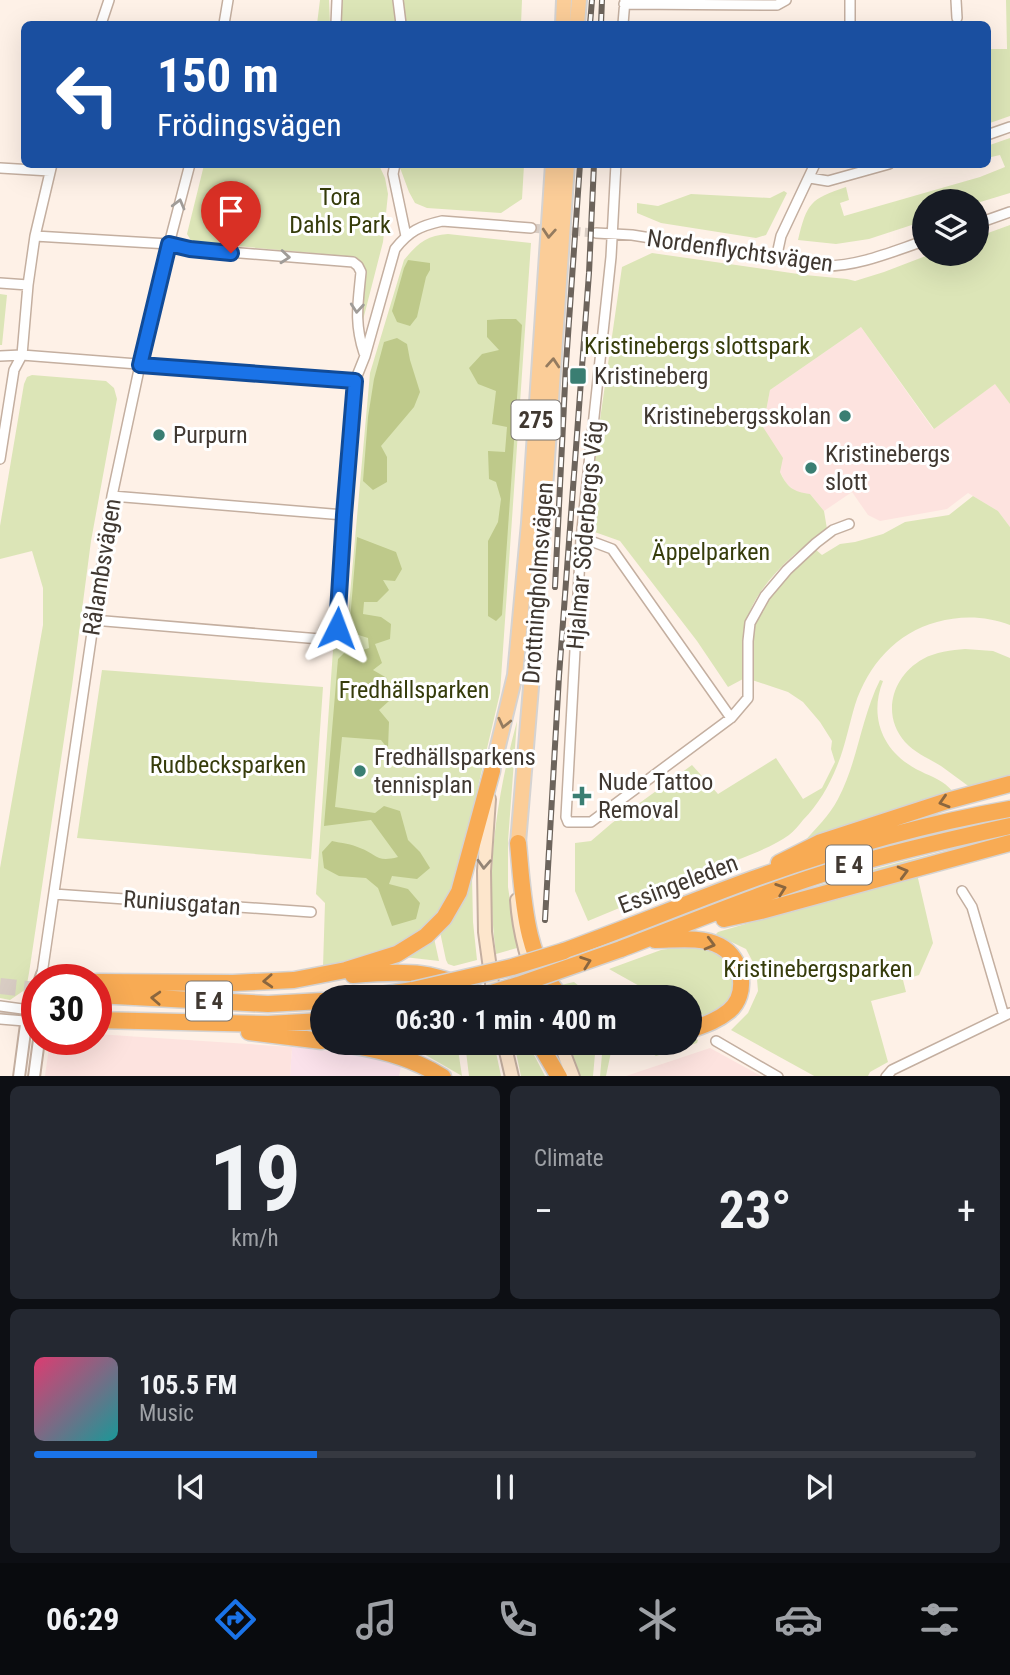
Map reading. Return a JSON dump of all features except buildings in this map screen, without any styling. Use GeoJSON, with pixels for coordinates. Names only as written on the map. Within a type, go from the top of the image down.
{"type":"FeatureCollection","features":[{"type":"Feature","properties":{"kind":"highway"},"geometry":{"type":"LineString","coordinates":[[295,980],[346,970],[397,954],[426,936],[444,918],[463,881],[492,771]]}},
{"type":"Feature","properties":{"kind":"highway"},"geometry":{"type":"LineString","coordinates":[[754,879],[790,856],[821,842],[947,800],[1010,784]]}},
{"type":"Feature","properties":{"kind":"highway","name":"Essingeleden"},"geometry":{"type":"LineString","coordinates":[[435,985],[512,967],[831,853],[914,829],[1010,809]]}},
{"type":"Feature","properties":{"kind":"highway","name":"Essingeleden"},"geometry":{"type":"LineString","coordinates":[[518,985],[846,866],[918,846],[1010,826]]}},
{"type":"Feature","properties":{"kind":"highway"},"geometry":{"type":"LineString","coordinates":[[518,843],[530,937],[542,969],[553,985]]}},
{"type":"Feature","properties":{"kind":"highway"},"geometry":{"type":"LineString","coordinates":[[694,921],[722,919],[761,911],[1010,843]]}},
{"type":"Feature","properties":{"kind":"highway"},"geometry":{"type":"LineString","coordinates":[[642,941],[710,942],[720,946],[736,962],[741,979],[732,1009],[702,1026]]}},
{"type":"Feature","properties":{"kind":"highway"},"geometry":{"type":"LineString","coordinates":[[112,982],[233,983],[393,971],[429,974],[461,985]]}},
{"type":"Feature","properties":{"kind":"highway","name":"E 4"},"geometry":{"type":"LineString","coordinates":[[112,996],[268,1004],[310,1002]]}},
{"type":"Feature","properties":{"kind":"highway","name":"E 4"},"geometry":{"type":"LineString","coordinates":[[112,1021],[268,1024],[310,1022]]}},
{"type":"Feature","properties":{"kind":"highway"},"geometry":{"type":"LineString","coordinates":[[177,1023],[310,1040]]}},
{"type":"Feature","properties":{"kind":"highway"},"geometry":{"type":"LineString","coordinates":[[396,1055],[417,1062],[443,1076]]}},
{"type":"Feature","properties":{"kind":"highway"},"geometry":{"type":"LineString","coordinates":[[544,1055],[559,1076]]}},
{"type":"Feature","properties":{"kind":"main road"},"geometry":{"type":"LineString","coordinates":[[563,21],[564,0]]}},
{"type":"Feature","properties":{"kind":"main road"},"geometry":{"type":"LineString","coordinates":[[577,21],[579,0]]}},
{"type":"Feature","properties":{"kind":"main road","name":"Drottningholmsvägen"},"geometry":{"type":"LineString","coordinates":[[492,985],[485,932],[484,871],[492,771],[514,676],[517,648],[529,523],[553,168]]}},
{"type":"Feature","properties":{"kind":"main road","name":"Drottningholmsvägen"},"geometry":{"type":"LineString","coordinates":[[537,985],[518,919],[516,869],[534,651],[567,168]]}},
{"type":"Feature","properties":{"kind":"main road"},"geometry":{"type":"LineString","coordinates":[[507,1055],[512,1076]]}},
{"type":"Feature","properties":{"kind":"main road"},"geometry":{"type":"LineString","coordinates":[[542,1055],[551,1076]]}},
{"type":"Feature","properties":{"kind":"main road"},"geometry":{"type":"LineString","coordinates":[[565,1055],[573,1076]]}},
{"type":"Feature","properties":{"kind":"street"},"geometry":{"type":"LineString","coordinates":[[102,21],[109,0]]}},
{"type":"Feature","properties":{"kind":"street"},"geometry":{"type":"LineString","coordinates":[[224,21],[228,0]]}},
{"type":"Feature","properties":{"kind":"street"},"geometry":{"type":"LineString","coordinates":[[336,21],[337,0]]}},
{"type":"Feature","properties":{"kind":"street"},"geometry":{"type":"LineString","coordinates":[[398,0],[401,21]]}},
{"type":"Feature","properties":{"kind":"street"},"geometry":{"type":"LineString","coordinates":[[623,21],[624,2],[778,5],[786,0]]}},
{"type":"Feature","properties":{"kind":"street"},"geometry":{"type":"LineString","coordinates":[[850,0],[850,21]]}},
{"type":"Feature","properties":{"kind":"street"},"geometry":{"type":"LineString","coordinates":[[956,0],[957,18]]}},
{"type":"Feature","properties":{"kind":"street"},"geometry":{"type":"LineString","coordinates":[[991,134],[1010,127]]}},
{"type":"Feature","properties":{"kind":"street"},"geometry":{"type":"LineString","coordinates":[[0,168],[51,168],[35,236],[22,355],[14,370],[0,460]]}},
{"type":"Feature","properties":{"kind":"street","name":"Rålambsvägen"},"geometry":{"type":"LineString","coordinates":[[43,964],[113,496],[140,365],[189,168]]}},
{"type":"Feature","properties":{"kind":"street","name":"Hjalmar Söderbergs Väg"},"geometry":{"type":"LineString","coordinates":[[616,168],[611,257],[581,539],[566,817],[568,822],[591,822],[731,718]]}},
{"type":"Feature","properties":{"kind":"street"},"geometry":{"type":"LineString","coordinates":[[776,259],[781,236],[814,168]]}},
{"type":"Feature","properties":{"kind":"street"},"geometry":{"type":"LineString","coordinates":[[810,178],[828,181],[875,168]]}},
{"type":"Feature","properties":{"kind":"street"},"geometry":{"type":"LineString","coordinates":[[394,169],[406,236]]}},
{"type":"Feature","properties":{"kind":"street"},"geometry":{"type":"LineString","coordinates":[[989,219],[1010,212]]}},
{"type":"Feature","properties":{"kind":"street"},"geometry":{"type":"LineString","coordinates":[[93,620],[320,639],[332,637],[337,628],[355,381],[365,356],[395,249],[406,236],[428,224],[442,221],[531,228]]}},
{"type":"Feature","properties":{"kind":"street","name":"Nordenflychtsvägen"},"geometry":{"type":"LineString","coordinates":[[596,233],[632,235],[825,266],[846,265],[912,246]]}},
{"type":"Feature","properties":{"kind":"street"},"geometry":{"type":"LineString","coordinates":[[35,236],[169,244],[190,249],[353,262],[361,272],[356,320],[365,356]]}},
{"type":"Feature","properties":{"kind":"street"},"geometry":{"type":"LineString","coordinates":[[0,283],[28,285]]}},
{"type":"Feature","properties":{"kind":"street"},"geometry":{"type":"LineString","coordinates":[[0,356],[22,355],[355,381]]}},
{"type":"Feature","properties":{"kind":"street"},"geometry":{"type":"LineString","coordinates":[[113,496],[344,515]]}},
{"type":"Feature","properties":{"kind":"street"},"geometry":{"type":"LineString","coordinates":[[581,539],[611,549],[731,718],[748,698],[750,623],[765,596],[787,570],[817,543],[833,530],[849,524]]}},
{"type":"Feature","properties":{"kind":"street"},"geometry":{"type":"LineString","coordinates":[[886,1076],[892,1070],[1007,1015],[972,908],[962,891]]}},
{"type":"Feature","properties":{"kind":"street","name":"Runiusgatan"},"geometry":{"type":"LineString","coordinates":[[54,894],[311,912]]}},
{"type":"Feature","properties":{"kind":"street"},"geometry":{"type":"LineString","coordinates":[[0,1006],[21,1009]]}},
{"type":"Feature","properties":{"kind":"street"},"geometry":{"type":"LineString","coordinates":[[0,1020],[21,1021]]}},
{"type":"Feature","properties":{"kind":"street"},"geometry":{"type":"LineString","coordinates":[[716,1041],[778,1076]]}},
{"type":"Feature","properties":{"kind":"street"},"geometry":{"type":"LineString","coordinates":[[19,1076],[24,1055]]}},
{"type":"Feature","properties":{"kind":"street"},"geometry":{"type":"LineString","coordinates":[[34,1076],[37,1055]]}},
{"type":"Feature","properties":{"kind":"shaded area","name":"Kristinebergsskolan"},"geometry":{"type":"Polygon","coordinates":[[[861,327],[933,429],[996,383],[1010,404],[1010,527],[998,511],[968,493],[947,509],[880,521],[868,515],[852,492],[824,511],[810,494],[797,493],[786,483],[763,427],[770,390],[861,327]]]}},
{"type":"Feature","properties":{"kind":"shaded area"},"geometry":{"type":"Polygon","coordinates":[[[112,1035],[292,1047],[290,1076],[45,1076],[48,1055],[112,1055],[112,1035]]]}},
{"type":"Feature","properties":{"kind":"shaded area"},"geometry":{"type":"Polygon","coordinates":[[[292,1047],[310,1049],[310,1055],[357,1055],[401,1066],[399,1076],[290,1076],[292,1047]]]}},
{"type":"Feature","properties":{"kind":"shaded area"},"geometry":{"type":"Polygon","coordinates":[[[710,1048],[761,1076],[626,1076],[689,1055],[702,1055],[702,1051],[710,1048]]]}},
{"type":"Feature","properties":{"kind":"green space"},"geometry":{"type":"Polygon","coordinates":[[[320,0],[329,0],[330,21],[317,21],[320,0]]]}},
{"type":"Feature","properties":{"kind":"green space"},"geometry":{"type":"Polygon","coordinates":[[[341,0],[522,0],[521,21],[342,21],[341,0]]]}},
{"type":"Feature","properties":{"kind":"green space"},"geometry":{"type":"Polygon","coordinates":[[[1006,0],[1010,0],[1010,116],[991,123],[991,49],[1007,49],[1006,0]]]}},
{"type":"Feature","properties":{"kind":"green space"},"geometry":{"type":"Polygon","coordinates":[[[1010,138],[1010,193],[989,199],[989,189],[938,189],[1005,167],[1000,155],[991,157],[991,145],[1010,138]]]}},
{"type":"Feature","properties":{"kind":"green space","name":"Tora Dahls Park"},"geometry":{"type":"Polygon","coordinates":[[[203,168],[380,168],[385,178],[388,194],[383,242],[363,320],[360,318],[364,277],[356,257],[192,242],[187,234],[203,168]]]}},
{"type":"Feature","properties":{"kind":"green space"},"geometry":{"type":"Polygon","coordinates":[[[400,168],[524,168],[522,199],[501,213],[427,208],[415,203],[400,168]]]}},
{"type":"Feature","properties":{"kind":"green space"},"geometry":{"type":"Polygon","coordinates":[[[846,187],[849,200],[840,203],[844,216],[912,196],[912,225],[869,239],[836,244],[798,240],[804,218],[812,204],[825,195],[846,187]]]}},
{"type":"Feature","properties":{"kind":"green space"},"geometry":{"type":"Polygon","coordinates":[[[784,191],[787,193],[766,235],[756,238],[661,223],[637,213],[637,203],[658,206],[691,194],[770,198],[784,191]]]}},
{"type":"Feature","properties":{"kind":"green space","name":"Kristinebergs slottspark"},"geometry":{"type":"Polygon","coordinates":[[[1010,225],[1010,404],[995,384],[934,429],[861,327],[770,390],[763,427],[783,458],[780,472],[791,488],[810,494],[824,511],[827,529],[790,558],[758,596],[746,624],[743,679],[728,687],[697,641],[620,541],[589,530],[592,475],[622,267],[652,253],[855,281],[912,261],[912,266],[989,266],[989,233],[1010,225]]]}},
{"type":"Feature","properties":{"kind":"green space","name":"Fredhällsparken"},"geometry":{"type":"Polygon","coordinates":[[[448,234],[531,243],[500,693],[451,893],[440,912],[411,939],[390,951],[323,967],[325,903],[316,894],[333,650],[346,639],[370,373],[404,260],[423,241],[448,234]]]}},
{"type":"Feature","properties":{"kind":"green space"},"geometry":{"type":"Polygon","coordinates":[[[408,260],[430,263],[417,317],[410,326],[397,322],[392,311],[408,260]]]}},
{"type":"Feature","properties":{"kind":"green space"},"geometry":{"type":"Polygon","coordinates":[[[0,294],[7,295],[2,345],[0,345],[0,294]]]}},
{"type":"Feature","properties":{"kind":"green space"},"geometry":{"type":"Polygon","coordinates":[[[516,319],[522,325],[502,615],[496,621],[488,616],[488,541],[498,522],[501,499],[496,482],[489,479],[488,451],[505,452],[507,427],[492,424],[496,391],[478,384],[469,368],[482,354],[499,350],[487,337],[487,320],[516,319]]]}},
{"type":"Feature","properties":{"kind":"green space"},"geometry":{"type":"Polygon","coordinates":[[[397,338],[407,344],[420,392],[414,407],[381,446],[387,457],[387,482],[373,490],[363,481],[374,379],[384,342],[397,338]]]}},
{"type":"Feature","properties":{"kind":"green space"},"geometry":{"type":"Polygon","coordinates":[[[32,375],[106,381],[114,388],[117,399],[91,541],[30,964],[21,964],[21,992],[10,1000],[0,998],[0,868],[43,625],[43,588],[32,551],[0,559],[0,526],[27,377],[32,375]]]}},
{"type":"Feature","properties":{"kind":"green space"},"geometry":{"type":"Polygon","coordinates":[[[973,496],[998,511],[1010,527],[1010,625],[983,618],[955,618],[922,627],[896,643],[876,664],[861,690],[840,759],[827,788],[814,808],[791,833],[756,852],[588,921],[575,891],[575,843],[591,841],[692,765],[718,794],[776,758],[803,799],[822,788],[835,762],[831,749],[832,741],[820,722],[803,702],[788,692],[752,680],[754,632],[758,616],[780,584],[815,549],[822,555],[840,544],[883,534],[905,522],[949,515],[973,496]]]}},
{"type":"Feature","properties":{"kind":"green space"},"geometry":{"type":"Polygon","coordinates":[[[357,537],[396,552],[402,569],[395,581],[383,580],[389,590],[377,602],[364,602],[363,614],[381,617],[391,624],[390,639],[375,644],[382,663],[373,670],[387,678],[389,701],[379,710],[389,722],[388,749],[381,740],[342,737],[335,807],[375,813],[384,806],[400,811],[408,840],[430,868],[417,879],[392,876],[389,884],[408,889],[420,903],[416,919],[392,926],[378,888],[366,878],[339,876],[324,868],[322,852],[332,841],[357,847],[381,858],[398,857],[371,820],[324,826],[338,659],[350,647],[360,651],[369,648],[368,638],[349,632],[357,537]]]}},
{"type":"Feature","properties":{"kind":"green space"},"geometry":{"type":"Polygon","coordinates":[[[965,649],[993,651],[1010,658],[1010,778],[971,788],[905,742],[893,720],[892,708],[897,686],[912,666],[933,655],[965,649]]]}},
{"type":"Feature","properties":{"kind":"green space","name":"Rudbecksparken"},"geometry":{"type":"Polygon","coordinates":[[[102,670],[323,687],[311,859],[77,838],[102,670]]]}},
{"type":"Feature","properties":{"kind":"green space"},"geometry":{"type":"Polygon","coordinates":[[[880,680],[883,681],[877,705],[878,716],[884,738],[890,748],[908,764],[942,782],[955,793],[804,842],[826,816],[845,785],[868,709],[880,680]]]}},
{"type":"Feature","properties":{"kind":"green space"},"geometry":{"type":"Polygon","coordinates":[[[517,721],[508,841],[508,887],[517,948],[496,954],[492,865],[503,779],[517,721]]]}},
{"type":"Feature","properties":{"kind":"green space"},"geometry":{"type":"Polygon","coordinates":[[[994,841],[803,894],[802,891],[897,863],[994,841]]]}},
{"type":"Feature","properties":{"kind":"green space","name":"Kristinebergsparken"},"geometry":{"type":"Polygon","coordinates":[[[917,874],[933,943],[919,975],[903,980],[906,992],[871,1001],[888,1062],[870,1072],[868,1076],[814,1076],[731,1030],[748,1013],[758,991],[756,968],[746,949],[719,936],[716,934],[917,874]]]}},
{"type":"Feature","properties":{"kind":"green space"},"geometry":{"type":"Polygon","coordinates":[[[472,876],[477,960],[454,966],[446,960],[440,932],[459,906],[472,876]]]}},
{"type":"Feature","properties":{"kind":"green space"},"geometry":{"type":"Polygon","coordinates":[[[434,938],[439,961],[404,957],[434,938]]]}},
{"type":"Feature","properties":{"kind":"green space"},"geometry":{"type":"Polygon","coordinates":[[[688,946],[704,949],[724,959],[732,971],[731,999],[724,1007],[705,1017],[702,1015],[702,985],[638,985],[609,969],[661,950],[688,946]]]}},
{"type":"Feature","properties":{"kind":"green space"},"geometry":{"type":"Polygon","coordinates":[[[426,1055],[459,1055],[462,1076],[426,1055]]]}},
{"type":"Feature","properties":{"kind":"green space"},"geometry":{"type":"Polygon","coordinates":[[[466,1055],[497,1055],[501,1076],[469,1076],[466,1055]]]}},
{"type":"Feature","properties":{"kind":"green space"},"geometry":{"type":"Polygon","coordinates":[[[517,1055],[534,1055],[545,1076],[521,1076],[517,1055]]]}},
{"type":"Feature","properties":{"kind":"green space"},"geometry":{"type":"Polygon","coordinates":[[[572,1055],[595,1055],[593,1076],[579,1076],[572,1055]]]}},
{"type":"Feature","properties":{"kind":"green space"},"geometry":{"type":"Polygon","coordinates":[[[602,1055],[610,1055],[606,1076],[600,1076],[602,1055]]]}},
{"type":"Feature","properties":{"kind":"tunnel"},"geometry":{"type":"LineString","coordinates":[[531,228],[596,233]]}},
{"type":"Feature","properties":{"kind":"tunnel"},"geometry":{"type":"LineString","coordinates":[[0,986],[21,988]]}},
{"type":"Feature","properties":{"kind":"tunnel"},"geometry":{"type":"LineString","coordinates":[[0,1013],[21,1015]]}},
{"type":"Feature","properties":{"kind":"railway"},"geometry":{"type":"LineString","coordinates":[[590,21],[592,0]]}},
{"type":"Feature","properties":{"kind":"railway"},"geometry":{"type":"LineString","coordinates":[[601,21],[602,0]]}},
{"type":"Feature","properties":{"kind":"railway"},"geometry":{"type":"LineString","coordinates":[[555,587],[566,364],[580,168]]}},
{"type":"Feature","properties":{"kind":"railway"},"geometry":{"type":"LineString","coordinates":[[545,920],[594,168]]}},
{"type":"Feature","properties":{"kind":"place","name":"Kristineberg"},"geometry":{"type":"Point","coordinates":[578,376]}},
{"type":"Feature","properties":{"kind":"place","name":"Kristinebergsskolan"},"geometry":{"type":"Point","coordinates":[845,416]}},
{"type":"Feature","properties":{"kind":"place","name":"Purpurn"},"geometry":{"type":"Point","coordinates":[159,435]}},
{"type":"Feature","properties":{"kind":"place","name":"Kristinebergs slott"},"geometry":{"type":"Point","coordinates":[811,468]}},
{"type":"Feature","properties":{"kind":"place","name":"Fredhällsparkens tennisplan"},"geometry":{"type":"Point","coordinates":[360,771]}},
{"type":"Feature","properties":{"kind":"place","name":"Nude Tattoo Removal"},"geometry":{"type":"Point","coordinates":[582,796]}},
{"type":"Feature","properties":{"kind":"route"},"geometry":{"type":"LineString","coordinates":[[231,253],[169,244],[140,365],[355,381],[337,628]]}},
{"type":"Feature","properties":{"kind":"park label","name":"Äppelparken"},"geometry":{"type":"Point","coordinates":[711,552]}}]}
